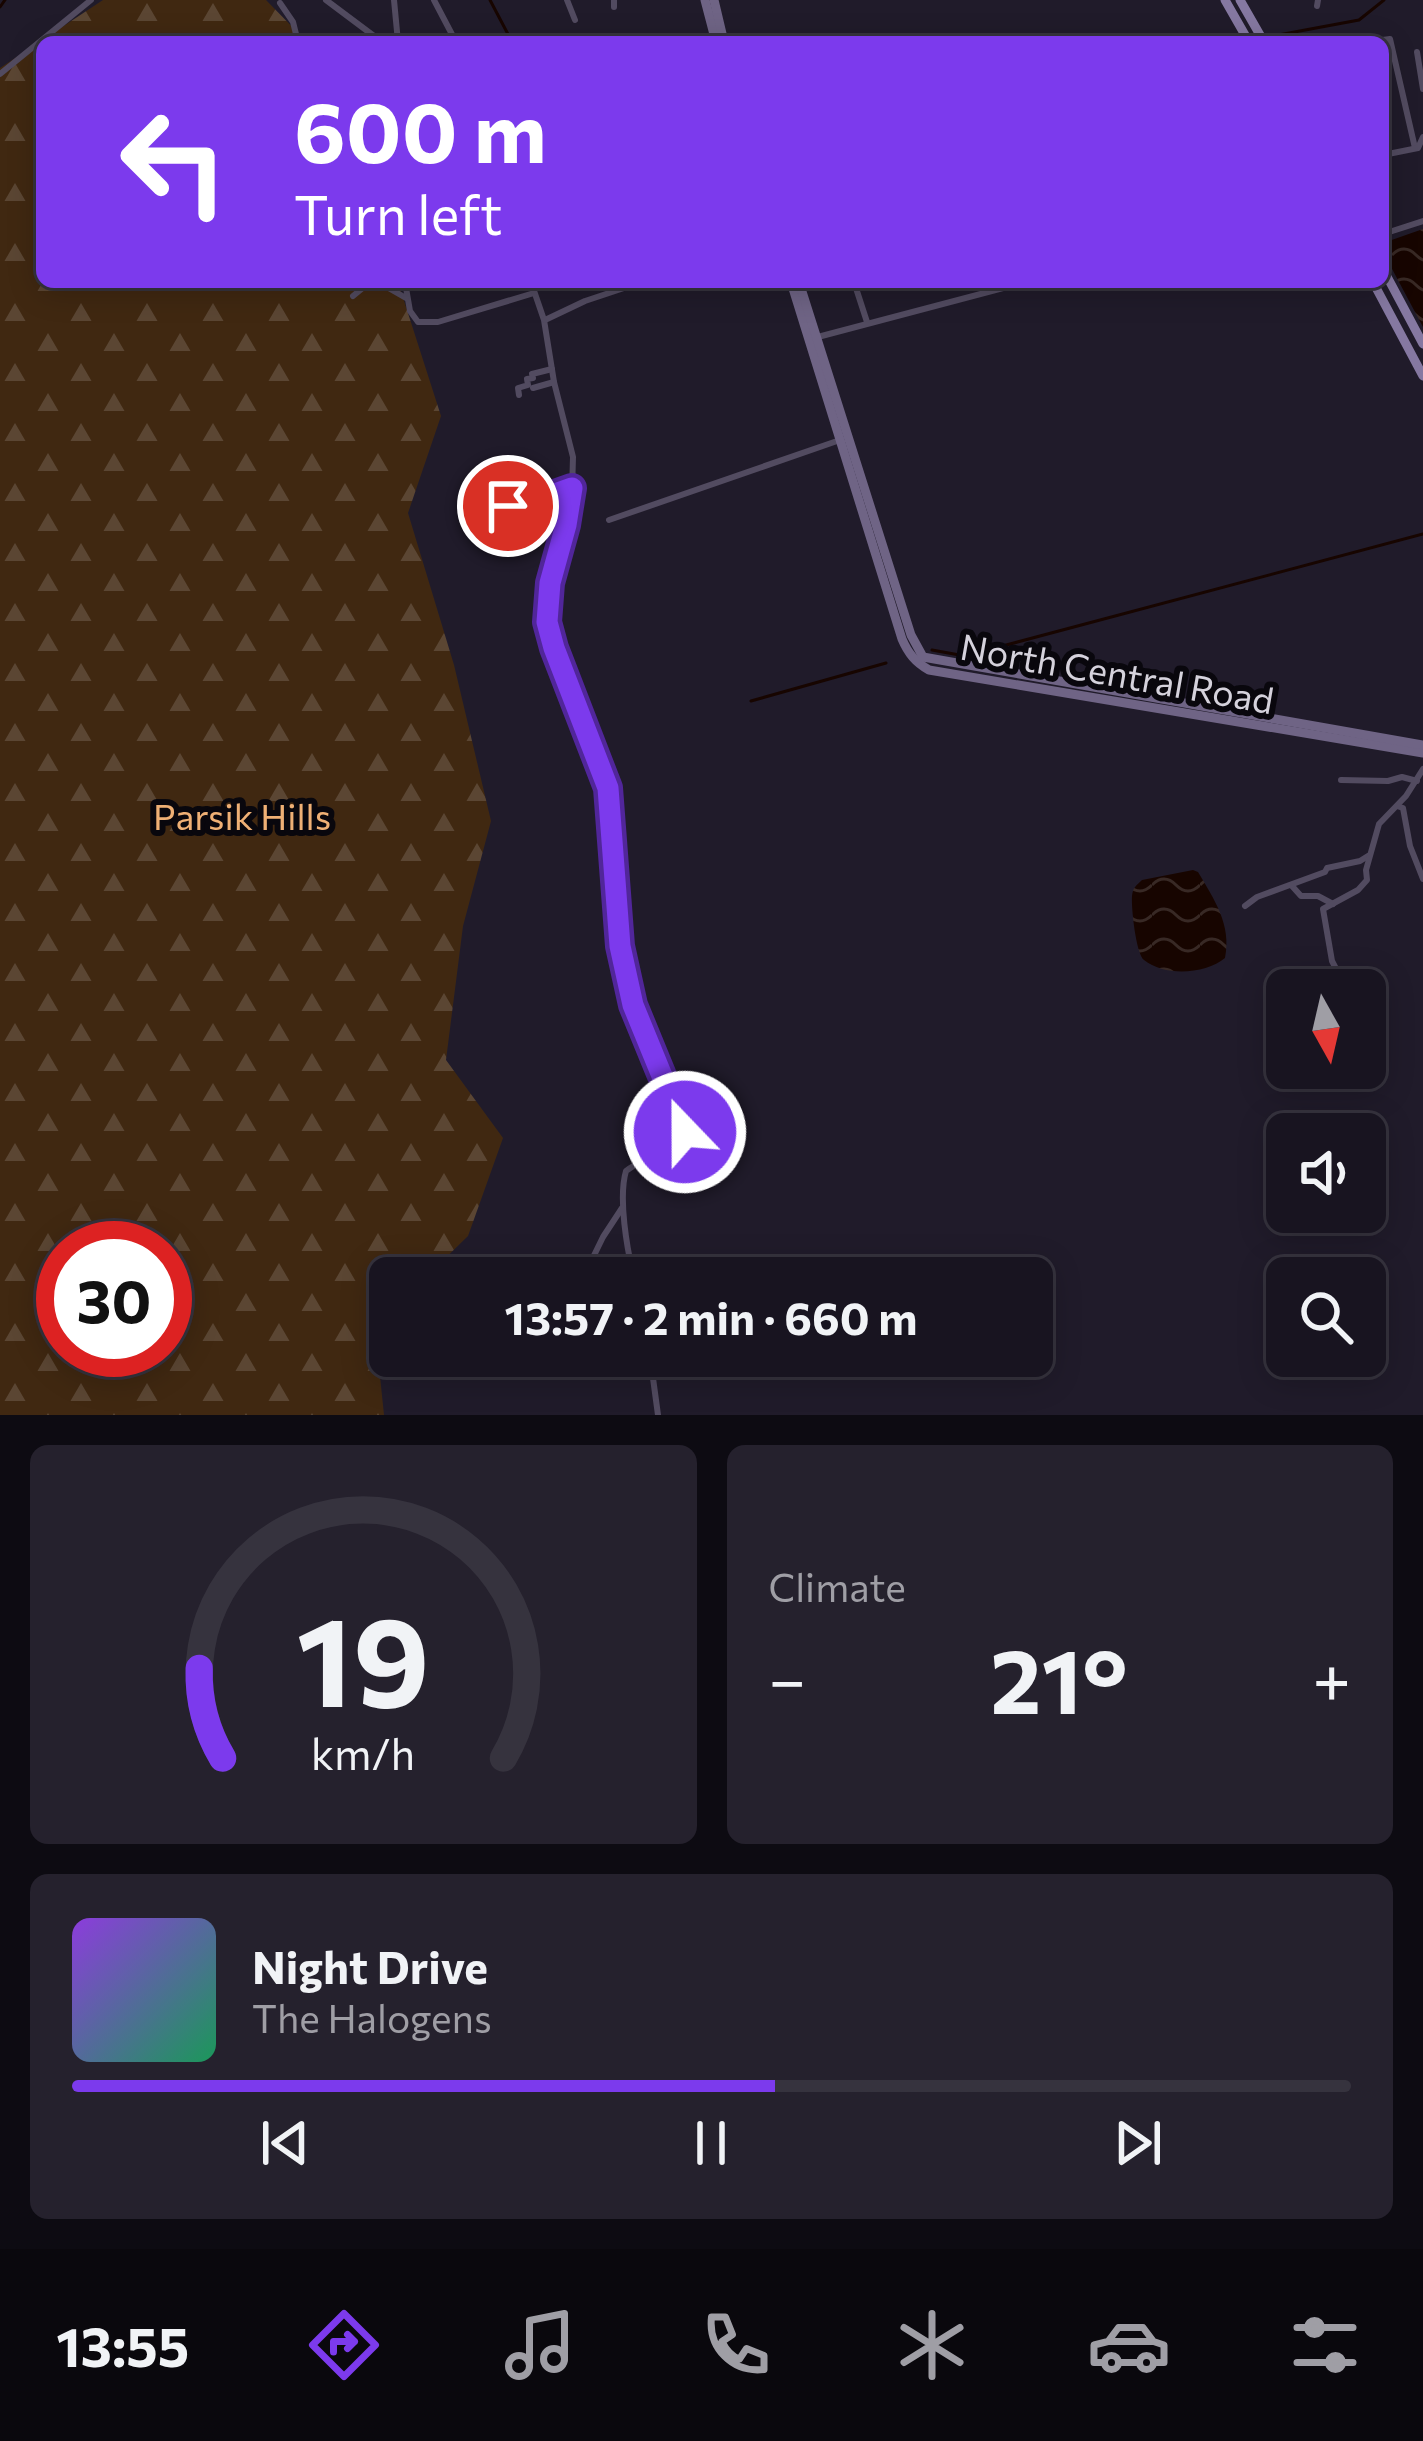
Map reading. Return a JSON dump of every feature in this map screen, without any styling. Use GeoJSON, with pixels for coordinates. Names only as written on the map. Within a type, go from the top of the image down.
{"type":"FeatureCollection","features":[{"type":"Feature","properties":{"kind":"main road"},"geometry":{"type":"LineString","coordinates":[[705,0],[718,36]]}},
{"type":"Feature","properties":{"kind":"main road"},"geometry":{"type":"LineString","coordinates":[[714,0],[719,36]]}},
{"type":"Feature","properties":{"kind":"main road"},"geometry":{"type":"LineString","coordinates":[[1226,0],[1246,36]]}},
{"type":"Feature","properties":{"kind":"main road"},"geometry":{"type":"LineString","coordinates":[[1240,0],[1261,36]]}},
{"type":"Feature","properties":{"kind":"main road"},"geometry":{"type":"LineString","coordinates":[[1389,280],[1423,344]]}},
{"type":"Feature","properties":{"kind":"main road","name":"North Central Road"},"geometry":{"type":"LineString","coordinates":[[797,288],[902,639],[908,652],[929,670],[1423,749]]}},
{"type":"Feature","properties":{"kind":"main road"},"geometry":{"type":"LineString","coordinates":[[1376,288],[1423,376]]}},
{"type":"Feature","properties":{"kind":"street"},"geometry":{"type":"LineString","coordinates":[[47,36],[91,0]]}},
{"type":"Feature","properties":{"kind":"street"},"geometry":{"type":"LineString","coordinates":[[326,0],[374,36]]}},
{"type":"Feature","properties":{"kind":"street"},"geometry":{"type":"LineString","coordinates":[[394,0],[397,36]]}},
{"type":"Feature","properties":{"kind":"street"},"geometry":{"type":"LineString","coordinates":[[434,0],[453,36]]}},
{"type":"Feature","properties":{"kind":"street"},"geometry":{"type":"LineString","coordinates":[[567,0],[575,20]]}},
{"type":"Feature","properties":{"kind":"street"},"geometry":{"type":"LineString","coordinates":[[280,3],[296,36]]}},
{"type":"Feature","properties":{"kind":"street"},"geometry":{"type":"LineString","coordinates":[[1389,39],[1415,148]]}},
{"type":"Feature","properties":{"kind":"street"},"geometry":{"type":"LineString","coordinates":[[0,74],[36,45]]}},
{"type":"Feature","properties":{"kind":"street"},"geometry":{"type":"LineString","coordinates":[[1417,52],[1423,89]]}},
{"type":"Feature","properties":{"kind":"street"},"geometry":{"type":"LineString","coordinates":[[1389,154],[1415,148],[1423,137]]}},
{"type":"Feature","properties":{"kind":"street"},"geometry":{"type":"LineString","coordinates":[[1389,231],[1423,221]]}},
{"type":"Feature","properties":{"kind":"street"},"geometry":{"type":"LineString","coordinates":[[353,296],[363,288]]}},
{"type":"Feature","properties":{"kind":"street"},"geometry":{"type":"LineString","coordinates":[[388,288],[406,298]]}},
{"type":"Feature","properties":{"kind":"street"},"geometry":{"type":"LineString","coordinates":[[405,288],[410,311],[418,322],[438,322],[535,293]]}},
{"type":"Feature","properties":{"kind":"street"},"geometry":{"type":"LineString","coordinates":[[533,288],[573,457],[572,488],[550,583],[547,622],[608,788],[620,946],[633,1005],[685,1132],[680,1149],[635,1163],[626,1171],[622,1183],[631,1257]]}},
{"type":"Feature","properties":{"kind":"street"},"geometry":{"type":"LineString","coordinates":[[544,320],[624,288]]}},
{"type":"Feature","properties":{"kind":"street"},"geometry":{"type":"LineString","coordinates":[[856,288],[867,322]]}},
{"type":"Feature","properties":{"kind":"street"},"geometry":{"type":"LineString","coordinates":[[813,338],[1002,288]]}},
{"type":"Feature","properties":{"kind":"street"},"geometry":{"type":"LineString","coordinates":[[519,395],[518,388],[528,386],[532,374],[552,369]]}},
{"type":"Feature","properties":{"kind":"street"},"geometry":{"type":"LineString","coordinates":[[533,388],[554,382]]}},
{"type":"Feature","properties":{"kind":"street"},"geometry":{"type":"LineString","coordinates":[[609,520],[845,439]]}},
{"type":"Feature","properties":{"kind":"street"},"geometry":{"type":"LineString","coordinates":[[508,506],[572,488]]}},
{"type":"Feature","properties":{"kind":"street"},"geometry":{"type":"LineString","coordinates":[[474,490],[501,536],[524,541],[565,530]]}},
{"type":"Feature","properties":{"kind":"street"},"geometry":{"type":"LineString","coordinates":[[1336,969],[1323,910],[1367,880],[1378,824],[1423,769]]}},
{"type":"Feature","properties":{"kind":"street"},"geometry":{"type":"LineString","coordinates":[[1341,780],[1402,777],[1417,782]]}},
{"type":"Feature","properties":{"kind":"street"},"geometry":{"type":"LineString","coordinates":[[1397,806],[1403,808],[1423,879]]}},
{"type":"Feature","properties":{"kind":"street"},"geometry":{"type":"LineString","coordinates":[[1245,906],[1327,868],[1372,854]]}},
{"type":"Feature","properties":{"kind":"street"},"geometry":{"type":"LineString","coordinates":[[1292,886],[1301,896],[1318,896],[1333,904]]}},
{"type":"Feature","properties":{"kind":"street"},"geometry":{"type":"LineString","coordinates":[[593,1257],[624,1205]]}},
{"type":"Feature","properties":{"kind":"street"},"geometry":{"type":"LineString","coordinates":[[653,1377],[658,1415]]}},
{"type":"Feature","properties":{"kind":"green space","name":"Parsik Hills"},"geometry":{"type":"Polygon","coordinates":[[[103,0],[266,0],[301,36],[48,36],[103,0]]]}},
{"type":"Feature","properties":{"kind":"green space","name":"Parsik Hills"},"geometry":{"type":"Polygon","coordinates":[[[36,44],[36,288],[400,288],[441,416],[408,513],[454,665],[491,821],[463,926],[446,1060],[503,1138],[468,1236],[446,1257],[369,1257],[369,1377],[380,1377],[384,1415],[0,1415],[0,68],[36,44]]]}},
{"type":"Feature","properties":{"kind":"water"},"geometry":{"type":"Polygon","coordinates":[[[1423,229],[1423,327],[1389,263],[1389,241],[1423,229]]]}},
{"type":"Feature","properties":{"kind":"water"},"geometry":{"type":"Polygon","coordinates":[[[1193,870],[1220,913],[1226,934],[1225,958],[1185,971],[1163,969],[1144,960],[1139,949],[1133,891],[1142,880],[1193,870]]]}},
{"type":"Feature","properties":{"kind":"waterway"},"geometry":{"type":"LineString","coordinates":[[0,7],[5,0]]}},
{"type":"Feature","properties":{"kind":"waterway"},"geometry":{"type":"LineString","coordinates":[[490,0],[509,36]]}},
{"type":"Feature","properties":{"kind":"waterway"},"geometry":{"type":"LineString","coordinates":[[1273,36],[1359,20],[1384,0]]}},
{"type":"Feature","properties":{"kind":"waterway"},"geometry":{"type":"LineString","coordinates":[[932,650],[965,656],[1423,534]]}},
{"type":"Feature","properties":{"kind":"waterway"},"geometry":{"type":"LineString","coordinates":[[751,701],[886,663]]}},
{"type":"Feature","properties":{"kind":"route"},"geometry":{"type":"LineString","coordinates":[[508,506],[572,488],[550,583],[547,622],[608,788],[620,946],[633,1005],[685,1132]]}}]}
